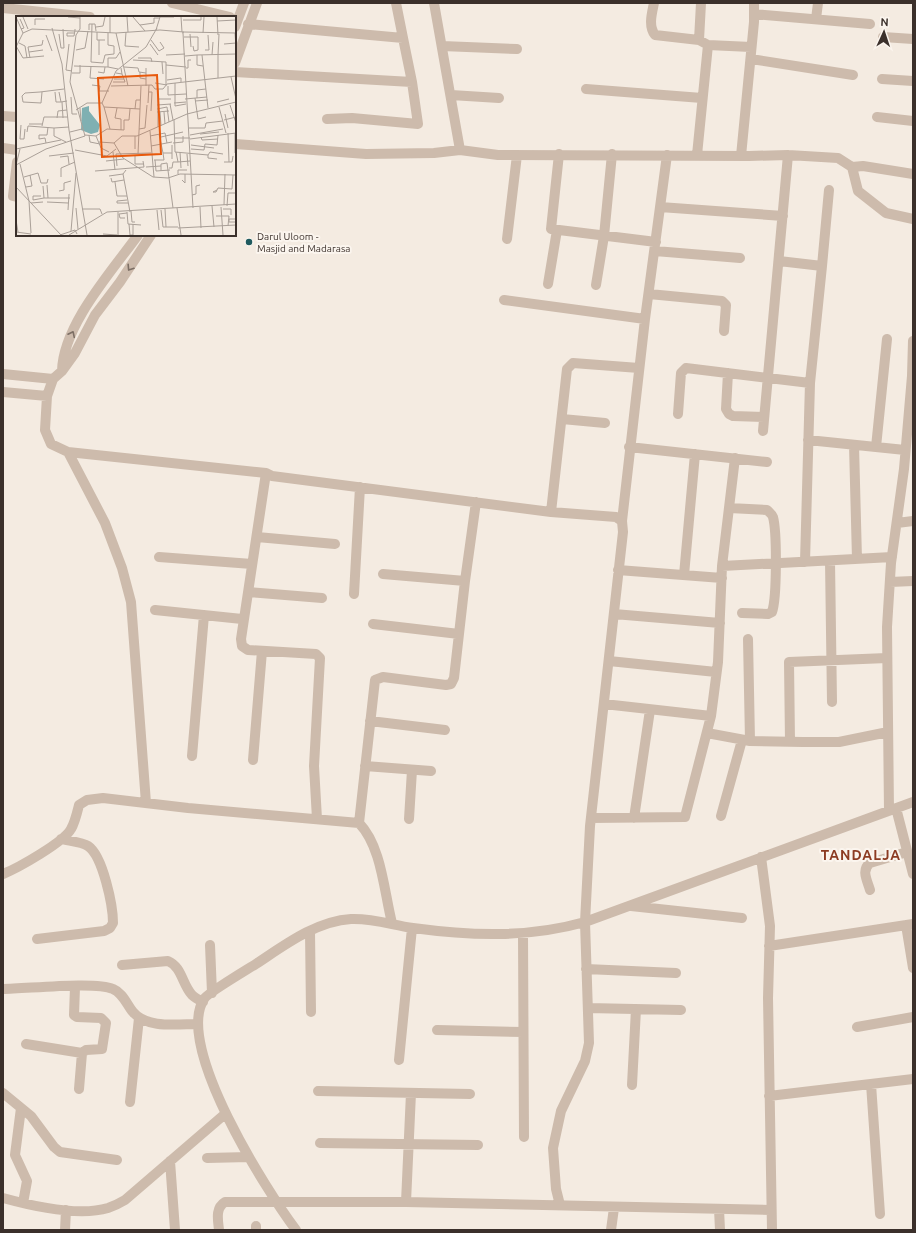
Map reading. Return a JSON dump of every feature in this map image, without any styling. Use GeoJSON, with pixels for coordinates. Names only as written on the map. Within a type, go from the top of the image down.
{"type":"FeatureCollection","features":[{"type":"Feature","properties":{"kind":"street"},"geometry":{"type":"LineString","coordinates":[[172,3],[219,16]]}},
{"type":"Feature","properties":{"kind":"street"},"geometry":{"type":"LineString","coordinates":[[236,17],[244,3]]}},
{"type":"Feature","properties":{"kind":"street"},"geometry":{"type":"LineString","coordinates":[[236,60],[257,3]]}},
{"type":"Feature","properties":{"kind":"street"},"geometry":{"type":"LineString","coordinates":[[327,119],[352,118],[418,124],[412,82],[396,3]]}},
{"type":"Feature","properties":{"kind":"street"},"geometry":{"type":"LineString","coordinates":[[434,3],[460,150]]}},
{"type":"Feature","properties":{"kind":"street"},"geometry":{"type":"LineString","coordinates":[[654,3],[651,25],[655,35],[704,43],[752,47]]}},
{"type":"Feature","properties":{"kind":"street"},"geometry":{"type":"LineString","coordinates":[[697,155],[702,98],[704,43],[701,3]]}},
{"type":"Feature","properties":{"kind":"street"},"geometry":{"type":"LineString","coordinates":[[741,156],[752,47],[754,3]]}},
{"type":"Feature","properties":{"kind":"street"},"geometry":{"type":"LineString","coordinates":[[816,19],[818,3]]}},
{"type":"Feature","properties":{"kind":"street"},"geometry":{"type":"LineString","coordinates":[[3,8],[52,15],[71,16]]}},
{"type":"Feature","properties":{"kind":"street"},"geometry":{"type":"LineString","coordinates":[[754,14],[870,24]]}},
{"type":"Feature","properties":{"kind":"street"},"geometry":{"type":"LineString","coordinates":[[248,24],[403,38]]}},
{"type":"Feature","properties":{"kind":"street"},"geometry":{"type":"LineString","coordinates":[[883,37],[913,40]]}},
{"type":"Feature","properties":{"kind":"street"},"geometry":{"type":"LineString","coordinates":[[442,46],[517,49]]}},
{"type":"Feature","properties":{"kind":"street"},"geometry":{"type":"LineString","coordinates":[[750,59],[853,75]]}},
{"type":"Feature","properties":{"kind":"street"},"geometry":{"type":"LineString","coordinates":[[236,72],[412,82]]}},
{"type":"Feature","properties":{"kind":"street"},"geometry":{"type":"LineString","coordinates":[[882,79],[913,81]]}},
{"type":"Feature","properties":{"kind":"street"},"geometry":{"type":"LineString","coordinates":[[586,89],[702,98]]}},
{"type":"Feature","properties":{"kind":"street"},"geometry":{"type":"LineString","coordinates":[[451,95],[499,98]]}},
{"type":"Feature","properties":{"kind":"street"},"geometry":{"type":"LineString","coordinates":[[3,116],[16,117]]}},
{"type":"Feature","properties":{"kind":"street"},"geometry":{"type":"LineString","coordinates":[[877,117],[913,121]]}},
{"type":"Feature","properties":{"kind":"street"},"geometry":{"type":"LineString","coordinates":[[236,144],[366,154],[434,153],[460,150],[498,155],[788,155],[838,158],[852,167],[863,166],[913,174]]}},
{"type":"Feature","properties":{"kind":"street"},"geometry":{"type":"LineString","coordinates":[[3,148],[16,150]]}},
{"type":"Feature","properties":{"kind":"street"},"geometry":{"type":"LineString","coordinates":[[559,154],[551,229],[604,236],[655,247],[740,258]]}},
{"type":"Feature","properties":{"kind":"street"},"geometry":{"type":"LineString","coordinates":[[596,285],[604,236],[612,154]]}},
{"type":"Feature","properties":{"kind":"street"},"geometry":{"type":"LineString","coordinates":[[507,239],[516,155]]}},
{"type":"Feature","properties":{"kind":"street"},"geometry":{"type":"LineString","coordinates":[[560,1205],[556,1189],[553,1148],[561,1111],[585,1061],[589,1043],[585,922],[591,818],[623,532],[622,521],[629,447],[667,155]]}},
{"type":"Feature","properties":{"kind":"street"},"geometry":{"type":"LineString","coordinates":[[763,430],[788,155]]}},
{"type":"Feature","properties":{"kind":"street"},"geometry":{"type":"LineString","coordinates":[[852,167],[858,191],[886,213],[913,219]]}},
{"type":"Feature","properties":{"kind":"street"},"geometry":{"type":"LineString","coordinates":[[3,196],[15,197],[16,180]]}},
{"type":"Feature","properties":{"kind":"street"},"geometry":{"type":"LineString","coordinates":[[805,562],[810,383],[829,190]]}},
{"type":"Feature","properties":{"kind":"street"},"geometry":{"type":"LineString","coordinates":[[660,207],[783,216]]}},
{"type":"Feature","properties":{"kind":"street"},"geometry":{"type":"LineString","coordinates":[[548,284],[557,230]]}},
{"type":"Feature","properties":{"kind":"street"},"geometry":{"type":"LineString","coordinates":[[62,371],[64,352],[87,304],[137,236]]}},
{"type":"Feature","properties":{"kind":"street"},"geometry":{"type":"LineString","coordinates":[[150,236],[120,282],[95,315],[75,353],[62,371],[53,379],[48,396],[45,430],[51,444],[68,452],[266,473],[272,476],[551,512],[616,517],[622,521]]}},
{"type":"Feature","properties":{"kind":"street"},"geometry":{"type":"LineString","coordinates":[[779,261],[822,266]]}},
{"type":"Feature","properties":{"kind":"street"},"geometry":{"type":"LineString","coordinates":[[649,294],[722,301],[726,306],[724,331]]}},
{"type":"Feature","properties":{"kind":"street"},"geometry":{"type":"LineString","coordinates":[[504,300],[645,318]]}},
{"type":"Feature","properties":{"kind":"street"},"geometry":{"type":"LineString","coordinates":[[876,447],[887,339]]}},
{"type":"Feature","properties":{"kind":"street"},"geometry":{"type":"LineString","coordinates":[[913,340],[913,376],[905,450],[909,469],[897,523],[892,557],[887,628],[888,732],[892,810],[913,874]]}},
{"type":"Feature","properties":{"kind":"street"},"geometry":{"type":"LineString","coordinates":[[551,512],[567,369],[573,363],[639,368]]}},
{"type":"Feature","properties":{"kind":"street"},"geometry":{"type":"LineString","coordinates":[[678,414],[681,373],[686,368],[810,383]]}},
{"type":"Feature","properties":{"kind":"street"},"geometry":{"type":"LineString","coordinates":[[728,373],[726,408],[729,414],[733,416],[764,417]]}},
{"type":"Feature","properties":{"kind":"street"},"geometry":{"type":"LineString","coordinates":[[3,374],[53,379]]}},
{"type":"Feature","properties":{"kind":"street"},"geometry":{"type":"LineString","coordinates":[[3,392],[48,396]]}},
{"type":"Feature","properties":{"kind":"street"},"geometry":{"type":"LineString","coordinates":[[562,419],[605,423]]}},
{"type":"Feature","properties":{"kind":"street"},"geometry":{"type":"LineString","coordinates":[[808,440],[905,450]]}},
{"type":"Feature","properties":{"kind":"street"},"geometry":{"type":"LineString","coordinates":[[854,445],[857,559]]}},
{"type":"Feature","properties":{"kind":"street"},"geometry":{"type":"LineString","coordinates":[[629,447],[767,462]]}},
{"type":"Feature","properties":{"kind":"street"},"geometry":{"type":"LineString","coordinates":[[68,452],[105,523],[122,568],[131,602],[146,803]]}},
{"type":"Feature","properties":{"kind":"street"},"geometry":{"type":"LineString","coordinates":[[684,575],[695,454]]}},
{"type":"Feature","properties":{"kind":"street"},"geometry":{"type":"LineString","coordinates":[[591,818],[685,817],[711,716],[720,623],[722,566],[735,458]]}},
{"type":"Feature","properties":{"kind":"street"},"geometry":{"type":"LineString","coordinates":[[266,473],[249,592],[242,619],[242,646],[248,650],[316,654],[320,658],[314,766],[317,819]]}},
{"type":"Feature","properties":{"kind":"street"},"geometry":{"type":"LineString","coordinates":[[354,594],[360,487]]}},
{"type":"Feature","properties":{"kind":"street"},"geometry":{"type":"LineString","coordinates":[[359,823],[374,684],[379,678],[446,685],[451,684],[454,678],[476,502]]}},
{"type":"Feature","properties":{"kind":"street"},"geometry":{"type":"LineString","coordinates":[[729,508],[767,510],[773,516],[775,564],[772,612],[768,614],[742,614]]}},
{"type":"Feature","properties":{"kind":"street"},"geometry":{"type":"LineString","coordinates":[[897,523],[913,521]]}},
{"type":"Feature","properties":{"kind":"street"},"geometry":{"type":"LineString","coordinates":[[257,537],[336,544]]}},
{"type":"Feature","properties":{"kind":"street"},"geometry":{"type":"LineString","coordinates":[[159,557],[252,564]]}},
{"type":"Feature","properties":{"kind":"street"},"geometry":{"type":"LineString","coordinates":[[722,566],[892,557]]}},
{"type":"Feature","properties":{"kind":"street"},"geometry":{"type":"LineString","coordinates":[[830,561],[832,702]]}},
{"type":"Feature","properties":{"kind":"street"},"geometry":{"type":"LineString","coordinates":[[618,570],[722,578]]}},
{"type":"Feature","properties":{"kind":"street"},"geometry":{"type":"LineString","coordinates":[[383,574],[465,581]]}},
{"type":"Feature","properties":{"kind":"street"},"geometry":{"type":"LineString","coordinates":[[890,582],[913,581]]}},
{"type":"Feature","properties":{"kind":"street"},"geometry":{"type":"LineString","coordinates":[[249,592],[322,598]]}},
{"type":"Feature","properties":{"kind":"street"},"geometry":{"type":"LineString","coordinates":[[155,610],[242,619]]}},
{"type":"Feature","properties":{"kind":"street"},"geometry":{"type":"LineString","coordinates":[[614,614],[720,623]]}},
{"type":"Feature","properties":{"kind":"street"},"geometry":{"type":"LineString","coordinates":[[192,756],[204,615]]}},
{"type":"Feature","properties":{"kind":"street"},"geometry":{"type":"LineString","coordinates":[[373,624],[459,634]]}},
{"type":"Feature","properties":{"kind":"street"},"geometry":{"type":"LineString","coordinates":[[721,816],[746,740],[748,639]]}},
{"type":"Feature","properties":{"kind":"street"},"geometry":{"type":"LineString","coordinates":[[253,760],[262,650]]}},
{"type":"Feature","properties":{"kind":"street"},"geometry":{"type":"LineString","coordinates":[[790,742],[789,662],[887,658]]}},
{"type":"Feature","properties":{"kind":"street"},"geometry":{"type":"LineString","coordinates":[[609,661],[716,672]]}},
{"type":"Feature","properties":{"kind":"street"},"geometry":{"type":"LineString","coordinates":[[604,704],[711,716]]}},
{"type":"Feature","properties":{"kind":"street"},"geometry":{"type":"LineString","coordinates":[[634,818],[650,710]]}},
{"type":"Feature","properties":{"kind":"street"},"geometry":{"type":"LineString","coordinates":[[370,721],[445,730]]}},
{"type":"Feature","properties":{"kind":"street"},"geometry":{"type":"LineString","coordinates":[[707,733],[746,740],[839,742],[888,732]]}},
{"type":"Feature","properties":{"kind":"street"},"geometry":{"type":"LineString","coordinates":[[365,766],[430,771]]}},
{"type":"Feature","properties":{"kind":"street"},"geometry":{"type":"LineString","coordinates":[[409,819],[412,770]]}},
{"type":"Feature","properties":{"kind":"street"},"geometry":{"type":"LineString","coordinates":[[3,874],[30,862],[61,839],[70,830],[79,805],[87,800],[103,798],[359,823],[367,832],[374,847],[392,923]]}},
{"type":"Feature","properties":{"kind":"street"},"geometry":{"type":"LineString","coordinates":[[296,1230],[276,1202],[225,1114],[208,1069],[198,1037],[198,1017],[204,999],[212,993],[280,948],[310,931],[328,923],[350,919],[377,920],[412,928],[463,934],[523,934],[554,930],[585,922],[913,802]]}},
{"type":"Feature","properties":{"kind":"street"},"geometry":{"type":"LineString","coordinates":[[37,939],[104,931],[110,928],[113,923],[102,868],[97,856],[88,846],[61,839]]}},
{"type":"Feature","properties":{"kind":"street"},"geometry":{"type":"LineString","coordinates":[[870,890],[864,871],[866,866],[870,863],[907,852]]}},
{"type":"Feature","properties":{"kind":"street"},"geometry":{"type":"LineString","coordinates":[[761,857],[770,926],[769,1096],[770,1210],[772,1230]]}},
{"type":"Feature","properties":{"kind":"street"},"geometry":{"type":"LineString","coordinates":[[629,905],[742,918]]}},
{"type":"Feature","properties":{"kind":"street"},"geometry":{"type":"LineString","coordinates":[[769,946],[909,925],[913,968]]}},
{"type":"Feature","properties":{"kind":"street"},"geometry":{"type":"LineString","coordinates":[[399,1060],[412,928]]}},
{"type":"Feature","properties":{"kind":"street"},"geometry":{"type":"LineString","coordinates":[[310,931],[311,1012]]}},
{"type":"Feature","properties":{"kind":"street"},"geometry":{"type":"LineString","coordinates":[[523,934],[524,1137]]}},
{"type":"Feature","properties":{"kind":"street"},"geometry":{"type":"LineString","coordinates":[[210,945],[212,993]]}},
{"type":"Feature","properties":{"kind":"street"},"geometry":{"type":"LineString","coordinates":[[122,965],[168,961],[175,964],[187,989],[193,996],[203,1002]]}},
{"type":"Feature","properties":{"kind":"street"},"geometry":{"type":"LineString","coordinates":[[586,969],[676,972]]}},
{"type":"Feature","properties":{"kind":"street"},"geometry":{"type":"LineString","coordinates":[[3,989],[98,986],[114,989],[123,997],[139,1018],[148,1022],[166,1024],[198,1024]]}},
{"type":"Feature","properties":{"kind":"street"},"geometry":{"type":"LineString","coordinates":[[26,1044],[82,1053],[86,1050],[102,1049],[106,1023],[101,1018],[77,1017],[74,1015],[75,987]]}},
{"type":"Feature","properties":{"kind":"street"},"geometry":{"type":"LineString","coordinates":[[588,1008],[681,1010]]}},
{"type":"Feature","properties":{"kind":"street"},"geometry":{"type":"LineString","coordinates":[[632,1085],[636,1009]]}},
{"type":"Feature","properties":{"kind":"street"},"geometry":{"type":"LineString","coordinates":[[130,1102],[139,1018]]}},
{"type":"Feature","properties":{"kind":"street"},"geometry":{"type":"LineString","coordinates":[[857,1028],[913,1018]]}},
{"type":"Feature","properties":{"kind":"street"},"geometry":{"type":"LineString","coordinates":[[437,1030],[523,1032]]}},
{"type":"Feature","properties":{"kind":"street"},"geometry":{"type":"LineString","coordinates":[[79,1089],[82,1053]]}},
{"type":"Feature","properties":{"kind":"street"},"geometry":{"type":"LineString","coordinates":[[769,1096],[913,1079]]}},
{"type":"Feature","properties":{"kind":"street"},"geometry":{"type":"LineString","coordinates":[[871,1084],[880,1214]]}},
{"type":"Feature","properties":{"kind":"street"},"geometry":{"type":"LineString","coordinates":[[318,1091],[470,1094]]}},
{"type":"Feature","properties":{"kind":"street"},"geometry":{"type":"LineString","coordinates":[[406,1202],[411,1092]]}},
{"type":"Feature","properties":{"kind":"street"},"geometry":{"type":"LineString","coordinates":[[4,1096],[31,1116],[54,1147],[60,1152],[117,1160]]}},
{"type":"Feature","properties":{"kind":"street"},"geometry":{"type":"LineString","coordinates":[[21,1108],[15,1155],[27,1181],[23,1204]]}},
{"type":"Feature","properties":{"kind":"street"},"geometry":{"type":"LineString","coordinates":[[3,1198],[23,1204],[66,1210],[81,1211],[107,1208],[125,1200],[225,1114]]}},
{"type":"Feature","properties":{"kind":"street"},"geometry":{"type":"LineString","coordinates":[[320,1143],[478,1145]]}},
{"type":"Feature","properties":{"kind":"street"},"geometry":{"type":"LineString","coordinates":[[207,1158],[249,1157]]}},
{"type":"Feature","properties":{"kind":"street"},"geometry":{"type":"LineString","coordinates":[[170,1161],[175,1230]]}},
{"type":"Feature","properties":{"kind":"street"},"geometry":{"type":"LineString","coordinates":[[219,1230],[218,1210],[220,1205],[224,1202],[406,1202],[560,1205],[614,1208],[770,1210]]}},
{"type":"Feature","properties":{"kind":"street"},"geometry":{"type":"LineString","coordinates":[[611,1230],[614,1208]]}},
{"type":"Feature","properties":{"kind":"street"},"geometry":{"type":"LineString","coordinates":[[719,1209],[720,1230]]}},
{"type":"Feature","properties":{"kind":"street"},"geometry":{"type":"LineString","coordinates":[[65,1230],[66,1210]]}},
{"type":"Feature","properties":{"kind":"place","name":"Darul Uloom - Masjid and Madarasa"},"geometry":{"type":"Point","coordinates":[249,242]}},
{"type":"Feature","properties":{"kind":"district","name":"TANDALJA"},"geometry":{"type":"Point","coordinates":[861,855]}}]}
